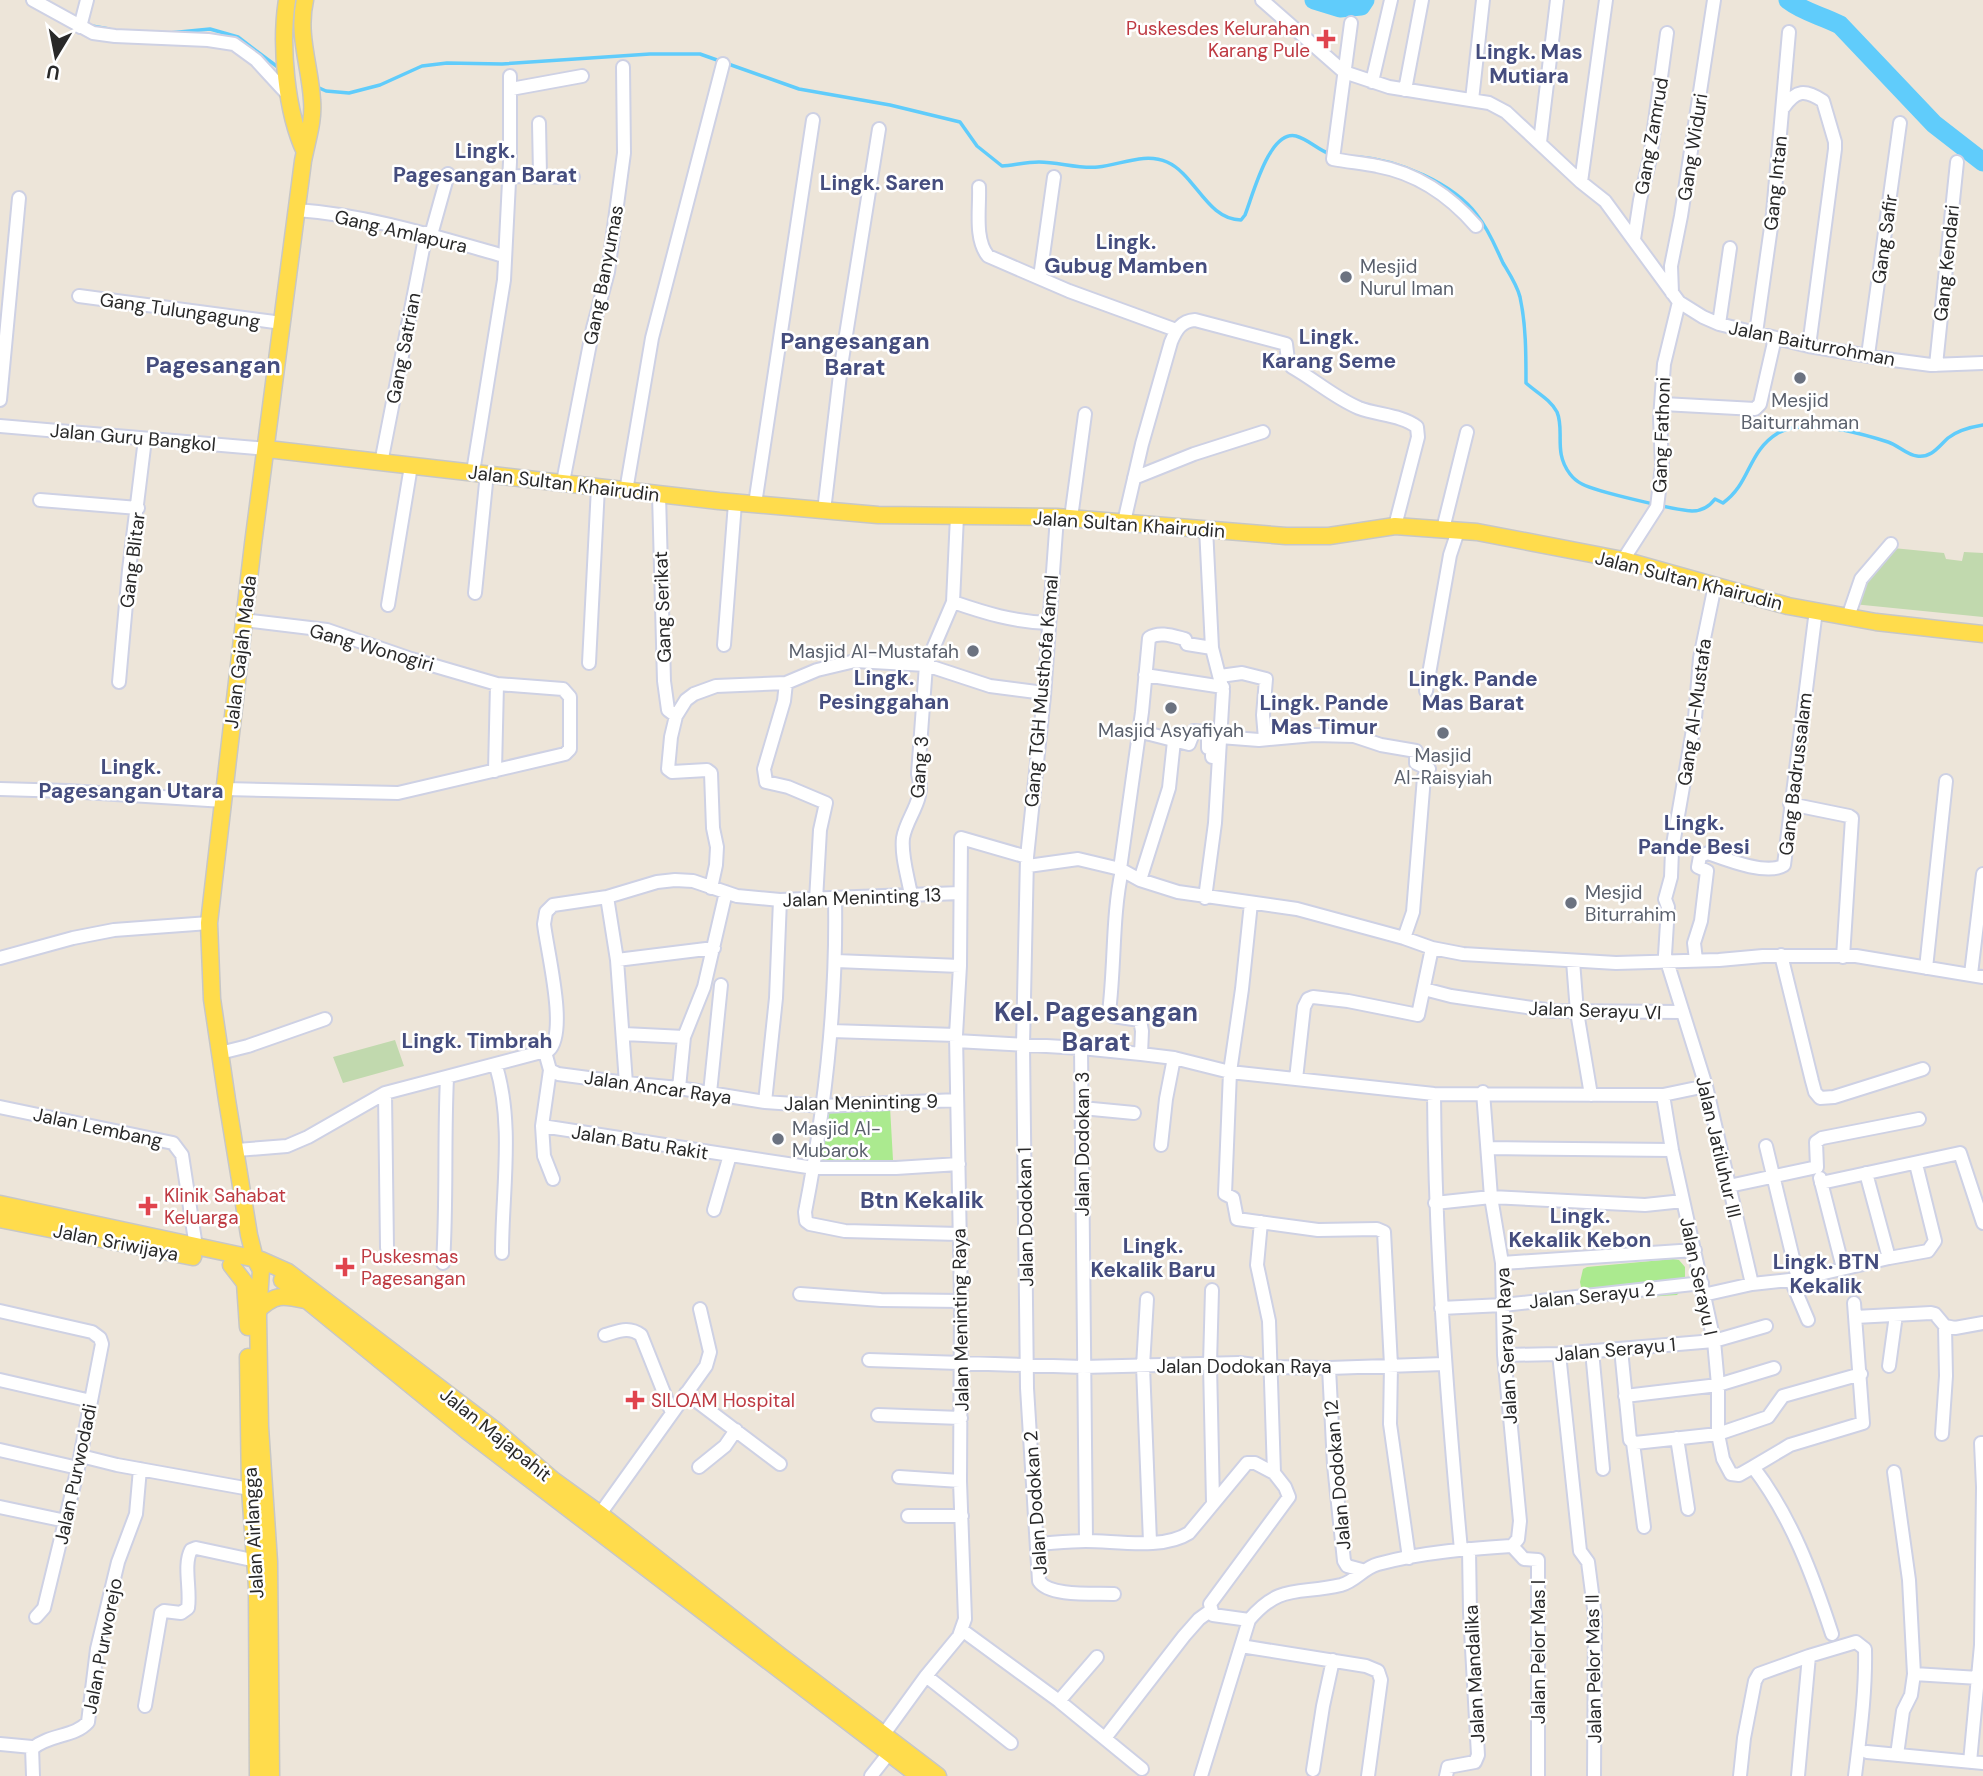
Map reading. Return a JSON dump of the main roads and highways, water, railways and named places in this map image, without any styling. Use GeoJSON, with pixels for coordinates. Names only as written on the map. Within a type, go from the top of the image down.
{"type":"FeatureCollection","features":[{"type":"Feature","properties":{"kind":"main road","name":"Jalan Gajah Mada"},"geometry":{"type":"LineString","coordinates":[[287,0],[285,24],[288,80],[296,132],[305,152]]}},
{"type":"Feature","properties":{"kind":"main road","name":"Jalan Gajah Mada"},"geometry":{"type":"LineString","coordinates":[[253,1306],[256,1265],[212,999],[209,923],[244,620],[310,130],[312,100],[302,33],[305,0]]}},
{"type":"Feature","properties":{"kind":"main road","name":"Jalan Sultan Khairudin"},"geometry":{"type":"LineString","coordinates":[[267,449],[735,503],[878,515],[1064,518],[1307,536],[1329,536],[1395,526],[1451,530],[1508,537],[1623,560],[1760,600],[1848,617],[1983,634]]}},
{"type":"Feature","properties":{"kind":"main road","name":"Jalan Majapahit"},"geometry":{"type":"LineString","coordinates":[[0,1203],[196,1247],[256,1265],[283,1281],[467,1431],[628,1545],[939,1776]]}},
{"type":"Feature","properties":{"kind":"main road","name":"Jalan Sriwijaya"},"geometry":{"type":"LineString","coordinates":[[0,1219],[231,1265]]}},
{"type":"Feature","properties":{"kind":"main road","name":"Jalan Majapahit"},"geometry":{"type":"LineString","coordinates":[[231,1265],[269,1262],[288,1272],[495,1430],[552,1480],[600,1514],[628,1545]]}},
{"type":"Feature","properties":{"kind":"main road"},"geometry":{"type":"LineString","coordinates":[[231,1265],[243,1278],[253,1306],[280,1296],[307,1301]]}},
{"type":"Feature","properties":{"kind":"main road","name":"Jalan Airlangga"},"geometry":{"type":"LineString","coordinates":[[253,1306],[250,1489],[262,1562],[258,1776]]}},
{"type":"Feature","properties":{"kind":"main road","name":"Jalan Airlangga"},"geometry":{"type":"LineString","coordinates":[[253,1306],[260,1427],[262,1562],[271,1776]]}},
{"type":"Feature","properties":{"kind":"main road","name":"Jalan Majapahit"},"geometry":{"type":"LineString","coordinates":[[651,1562],[919,1776]]}},
{"type":"Feature","properties":{"kind":"waterway"},"geometry":{"type":"LineString","coordinates":[[1314,0],[1340,8],[1361,6],[1365,0]]}},
{"type":"Feature","properties":{"kind":"waterway"},"geometry":{"type":"LineString","coordinates":[[1788,0],[1840,25],[1934,124],[1983,162]]}},
{"type":"Feature","properties":{"kind":"waterway"},"geometry":{"type":"LineString","coordinates":[[92,26],[109,29]]}},
{"type":"Feature","properties":{"kind":"waterway"},"geometry":{"type":"LineString","coordinates":[[169,33],[210,29],[238,37],[279,68]]}},
{"type":"Feature","properties":{"kind":"waterway"},"geometry":{"type":"LineString","coordinates":[[317,87],[326,91],[349,93],[380,85],[422,66],[447,63],[502,64],[650,54],[700,54],[799,89],[890,105],[960,122],[977,146],[1002,166],[1039,162],[1091,167],[1141,159],[1159,159],[1186,176],[1219,213],[1241,220],[1270,153],[1286,137],[1296,136],[1330,154]]}},
{"type":"Feature","properties":{"kind":"waterway"},"geometry":{"type":"LineString","coordinates":[[1359,157],[1391,163],[1424,175],[1467,203],[1481,221],[1520,297],[1525,329],[1526,383],[1557,412],[1562,458],[1570,474],[1582,484],[1637,500],[1696,511],[1705,508],[1715,499],[1723,503],[1739,486],[1760,449],[1778,433],[1790,429],[1818,427],[1848,431],[1888,442],[1910,454],[1922,456],[1935,451],[1956,433],[1983,425]]}},
{"type":"Feature","properties":{"kind":"place","name":"Puskesdes Kelurahan Karang Pule"},"geometry":{"type":"Point","coordinates":[1326,39]}},
{"type":"Feature","properties":{"kind":"place","name":"Mesjid Nurul Iman"},"geometry":{"type":"Point","coordinates":[1346,277]}},
{"type":"Feature","properties":{"kind":"place","name":"Mesjid Baiturrahman"},"geometry":{"type":"Point","coordinates":[1800,378]}},
{"type":"Feature","properties":{"kind":"place","name":"Masjid Al-Mustafah"},"geometry":{"type":"Point","coordinates":[973,651]}},
{"type":"Feature","properties":{"kind":"place","name":"Masjid Asyafiyah"},"geometry":{"type":"Point","coordinates":[1171,708]}},
{"type":"Feature","properties":{"kind":"place","name":"Masjid Al-Raisyiah"},"geometry":{"type":"Point","coordinates":[1443,733]}},
{"type":"Feature","properties":{"kind":"place","name":"Mesjid Biturrahim"},"geometry":{"type":"Point","coordinates":[1571,903]}},
{"type":"Feature","properties":{"kind":"place","name":"Masjid Al- Mubarok"},"geometry":{"type":"Point","coordinates":[778,1139]}},
{"type":"Feature","properties":{"kind":"place","name":"Klinik Sahabat Keluarga"},"geometry":{"type":"Point","coordinates":[148,1206]}},
{"type":"Feature","properties":{"kind":"place","name":"Puskesmas Pagesangan"},"geometry":{"type":"Point","coordinates":[345,1267]}},
{"type":"Feature","properties":{"kind":"place","name":"SILOAM Hospital"},"geometry":{"type":"Point","coordinates":[635,1400]}},
{"type":"Feature","properties":{"kind":"district","name":"Lingk. Mas Mutiara"},"geometry":{"type":"Point","coordinates":[1529,64]}},
{"type":"Feature","properties":{"kind":"district","name":"Lingk. Pagesangan Barat"},"geometry":{"type":"Point","coordinates":[485,163]}},
{"type":"Feature","properties":{"kind":"district","name":"Lingk. Saren"},"geometry":{"type":"Point","coordinates":[882,183]}},
{"type":"Feature","properties":{"kind":"district","name":"Lingk. Gubug Mamben"},"geometry":{"type":"Point","coordinates":[1126,254]}},
{"type":"Feature","properties":{"kind":"district","name":"Lingk. Karang Seme"},"geometry":{"type":"Point","coordinates":[1329,349]}},
{"type":"Feature","properties":{"kind":"district","name":"Pangesangan Barat"},"geometry":{"type":"Point","coordinates":[855,354]}},
{"type":"Feature","properties":{"kind":"district","name":"Pagesangan"},"geometry":{"type":"Point","coordinates":[213,365]}},
{"type":"Feature","properties":{"kind":"district","name":"Lingk. Pesinggahan"},"geometry":{"type":"Point","coordinates":[884,690]}},
{"type":"Feature","properties":{"kind":"district","name":"Lingk. Pande Mas Barat"},"geometry":{"type":"Point","coordinates":[1473,691]}},
{"type":"Feature","properties":{"kind":"district","name":"Lingk. Pande Mas Timur"},"geometry":{"type":"Point","coordinates":[1324,715]}},
{"type":"Feature","properties":{"kind":"district","name":"Lingk. Pagesangan Utara"},"geometry":{"type":"Point","coordinates":[131,779]}},
{"type":"Feature","properties":{"kind":"district","name":"Lingk. Pande Besi"},"geometry":{"type":"Point","coordinates":[1694,835]}},
{"type":"Feature","properties":{"kind":"district","name":"Kel. Pagesangan Barat"},"geometry":{"type":"Point","coordinates":[1096,1027]}},
{"type":"Feature","properties":{"kind":"district","name":"Lingk. Timbrah"},"geometry":{"type":"Point","coordinates":[477,1041]}},
{"type":"Feature","properties":{"kind":"district","name":"Btn Kekalik"},"geometry":{"type":"Point","coordinates":[922,1200]}},
{"type":"Feature","properties":{"kind":"district","name":"Lingk. Kekalik Kebon"},"geometry":{"type":"Point","coordinates":[1580,1228]}},
{"type":"Feature","properties":{"kind":"district","name":"Lingk. Kekalik Baru"},"geometry":{"type":"Point","coordinates":[1153,1258]}},
{"type":"Feature","properties":{"kind":"district","name":"Lingk. BTN Kekalik"},"geometry":{"type":"Point","coordinates":[1826,1274]}}]}
